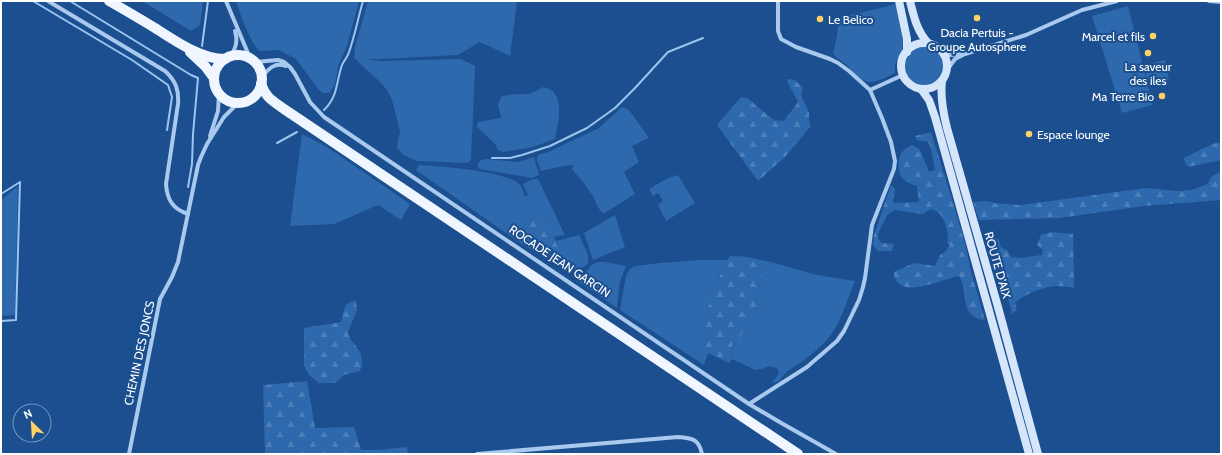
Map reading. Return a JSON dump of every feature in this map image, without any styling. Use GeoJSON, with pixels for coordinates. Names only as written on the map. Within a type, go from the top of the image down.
{"type":"FeatureCollection","features":[{"type":"Feature","properties":{"kind":"main road"},"geometry":{"type":"LineString","coordinates":[[109,1],[179,43],[207,56],[219,59],[238,55],[252,60],[261,71],[261,80],[264,93],[284,109],[798,454]]}},
{"type":"Feature","properties":{"kind":"main road"},"geometry":{"type":"LineString","coordinates":[[899,1],[907,39],[907,52]]}},
{"type":"Feature","properties":{"kind":"main road"},"geometry":{"type":"LineString","coordinates":[[910,1],[916,26],[921,35],[929,44]]}},
{"type":"Feature","properties":{"kind":"main road"},"geometry":{"type":"LineString","coordinates":[[179,43],[206,66],[214,78]]}},
{"type":"Feature","properties":{"kind":"main road"},"geometry":{"type":"LineString","coordinates":[[929,44],[941,51],[947,63],[947,70],[942,81],[932,88],[921,89],[910,84],[903,75],[901,67],[902,59],[913,46],[929,44]]}},
{"type":"Feature","properties":{"kind":"main road"},"geometry":{"type":"LineString","coordinates":[[228,57],[217,67],[214,78],[214,83],[219,94],[232,102],[243,102],[258,99],[265,100],[284,109]]}},
{"type":"Feature","properties":{"kind":"main road"},"geometry":{"type":"LineString","coordinates":[[243,102],[253,97],[258,91],[261,80]]}},
{"type":"Feature","properties":{"kind":"main road","name":"ROUTE D'AIX"},"geometry":{"type":"LineString","coordinates":[[942,81],[942,104],[947,128],[1038,454]]}},
{"type":"Feature","properties":{"kind":"main road","name":"ROUTE D'AIX"},"geometry":{"type":"LineString","coordinates":[[921,89],[929,100],[935,117],[1029,454]]}},
{"type":"Feature","properties":{"kind":"street"},"geometry":{"type":"LineString","coordinates":[[48,1],[165,71],[175,82],[178,91],[178,104],[166,184],[168,198],[175,208],[188,214]]}},
{"type":"Feature","properties":{"kind":"street"},"geometry":{"type":"LineString","coordinates":[[226,1],[252,60],[278,60],[284,62],[290,67]]}},
{"type":"Feature","properties":{"kind":"street"},"geometry":{"type":"LineString","coordinates":[[750,404],[807,367],[837,341],[844,332],[859,300],[865,278],[872,225],[894,169],[895,161],[891,142],[870,90],[838,63],[796,48],[781,39],[778,31],[778,1]]}},
{"type":"Feature","properties":{"kind":"street"},"geometry":{"type":"LineString","coordinates":[[947,70],[955,59],[965,54],[1026,35],[1098,3],[1117,1]]}},
{"type":"Feature","properties":{"kind":"street"},"geometry":{"type":"LineString","coordinates":[[1209,1],[1221,2]]}},
{"type":"Feature","properties":{"kind":"street"},"geometry":{"type":"LineString","coordinates":[[228,57],[237,41],[232,17]]}},
{"type":"Feature","properties":{"kind":"street"},"geometry":{"type":"LineString","coordinates":[[941,51],[949,55],[965,54]]}},
{"type":"Feature","properties":{"kind":"street"},"geometry":{"type":"LineString","coordinates":[[261,80],[267,70],[273,66],[283,65],[290,67]]}},
{"type":"Feature","properties":{"kind":"street","name":"ROCADE JEAN GARCIN"},"geometry":{"type":"LineString","coordinates":[[290,67],[310,102],[324,117],[750,404],[836,454]]}},
{"type":"Feature","properties":{"kind":"street"},"geometry":{"type":"LineString","coordinates":[[870,90],[903,75]]}},
{"type":"Feature","properties":{"kind":"street","name":"CHEMIN DES JONCS"},"geometry":{"type":"LineString","coordinates":[[129,454],[160,298],[175,271],[198,165],[217,116],[219,94]]}},
{"type":"Feature","properties":{"kind":"street","name":"CHEMIN DES JONCS"},"geometry":{"type":"LineString","coordinates":[[207,144],[224,118],[243,102]]}},
{"type":"Feature","properties":{"kind":"street"},"geometry":{"type":"LineString","coordinates":[[477,454],[678,437],[694,439],[698,443],[702,454]]}},
{"type":"Feature","properties":{"kind":"green space"},"geometry":{"type":"Polygon","coordinates":[[[142,1],[203,1],[200,25],[191,31],[142,1]]]}},
{"type":"Feature","properties":{"kind":"green space"},"geometry":{"type":"Polygon","coordinates":[[[236,1],[359,1],[347,46],[338,66],[335,85],[329,93],[323,93],[319,90],[296,59],[279,50],[259,51],[249,34],[236,1]]]}},
{"type":"Feature","properties":{"kind":"green space"},"geometry":{"type":"Polygon","coordinates":[[[368,1],[517,1],[510,56],[480,42],[458,55],[366,59],[382,61],[461,59],[475,66],[471,160],[467,163],[417,161],[403,155],[397,147],[400,131],[392,100],[387,90],[381,83],[354,58],[355,47],[368,1]]]}},
{"type":"Feature","properties":{"kind":"green space"},"geometry":{"type":"Polygon","coordinates":[[[896,4],[903,41],[902,51],[895,64],[895,73],[872,82],[862,80],[846,64],[833,54],[839,18],[896,4]]]}},
{"type":"Feature","properties":{"kind":"green space"},"geometry":{"type":"Polygon","coordinates":[[[1128,6],[1153,105],[1122,113],[1092,16],[1128,6]]]}},
{"type":"Feature","properties":{"kind":"green space"},"geometry":{"type":"Polygon","coordinates":[[[924,47],[937,53],[943,66],[937,79],[924,85],[911,79],[905,66],[911,53],[924,47]]]}},
{"type":"Feature","properties":{"kind":"green space"},"geometry":{"type":"Polygon","coordinates":[[[1165,60],[1169,81],[1148,86],[1144,65],[1165,60]]]}},
{"type":"Feature","properties":{"kind":"green space"},"geometry":{"type":"Polygon","coordinates":[[[787,79],[795,80],[803,88],[802,97],[809,113],[809,121],[811,126],[785,157],[758,181],[717,125],[741,97],[747,98],[774,120],[784,121],[798,102],[787,79]]]}},
{"type":"Feature","properties":{"kind":"green space"},"geometry":{"type":"Polygon","coordinates":[[[543,87],[551,90],[558,101],[559,117],[555,139],[533,147],[503,152],[498,150],[495,144],[477,127],[478,122],[501,118],[498,105],[501,97],[528,94],[543,87]]]}},
{"type":"Feature","properties":{"kind":"green space"},"geometry":{"type":"Polygon","coordinates":[[[622,107],[629,110],[649,138],[632,146],[639,162],[624,172],[635,194],[603,214],[586,186],[572,169],[573,165],[541,171],[537,160],[538,155],[548,152],[599,128],[622,107]]]}},
{"type":"Feature","properties":{"kind":"green space"},"geometry":{"type":"Polygon","coordinates":[[[931,132],[966,247],[971,272],[985,320],[977,318],[971,314],[968,309],[962,282],[959,276],[925,286],[911,288],[901,285],[896,280],[894,272],[914,263],[935,266],[940,255],[945,252],[950,245],[947,243],[948,236],[945,224],[940,214],[931,209],[923,214],[895,210],[888,214],[878,235],[878,239],[882,243],[894,244],[892,251],[878,251],[873,245],[874,235],[891,185],[895,189],[893,203],[919,202],[917,186],[906,182],[901,177],[899,171],[899,160],[903,151],[913,145],[920,150],[929,172],[935,170],[931,148],[928,142],[917,140],[915,136],[931,132]]]}},
{"type":"Feature","properties":{"kind":"green space"},"geometry":{"type":"Polygon","coordinates":[[[302,134],[327,147],[410,204],[401,220],[378,205],[334,224],[290,226],[302,134]]]}},
{"type":"Feature","properties":{"kind":"green space"},"geometry":{"type":"Polygon","coordinates":[[[1221,142],[1221,160],[1188,167],[1183,158],[1213,144],[1221,142]]]}},
{"type":"Feature","properties":{"kind":"green space"},"geometry":{"type":"Polygon","coordinates":[[[534,157],[539,175],[532,178],[480,169],[477,165],[481,160],[487,159],[518,162],[534,157]]]}},
{"type":"Feature","properties":{"kind":"green space"},"geometry":{"type":"Polygon","coordinates":[[[419,165],[472,170],[502,176],[513,180],[520,185],[523,189],[525,197],[528,195],[523,184],[533,179],[538,179],[565,235],[553,237],[538,212],[513,238],[416,170],[419,165]]]}},
{"type":"Feature","properties":{"kind":"green space"},"geometry":{"type":"Polygon","coordinates":[[[1221,171],[1221,200],[1144,206],[1059,218],[979,220],[973,202],[986,201],[1021,205],[1146,188],[1178,191],[1191,190],[1208,183],[1211,177],[1221,171]]]}},
{"type":"Feature","properties":{"kind":"green space"},"geometry":{"type":"Polygon","coordinates":[[[678,175],[695,203],[666,221],[658,205],[663,201],[658,193],[653,196],[649,189],[668,178],[678,175]]]}},
{"type":"Feature","properties":{"kind":"green space"},"geometry":{"type":"Polygon","coordinates":[[[18,186],[15,315],[1,316],[1,200],[18,186]]]}},
{"type":"Feature","properties":{"kind":"green space"},"geometry":{"type":"Polygon","coordinates":[[[539,211],[556,241],[562,263],[558,267],[513,238],[539,211]]]}},
{"type":"Feature","properties":{"kind":"green space"},"geometry":{"type":"Polygon","coordinates":[[[615,215],[625,247],[593,260],[584,233],[615,215]]]}},
{"type":"Feature","properties":{"kind":"green space"},"geometry":{"type":"Polygon","coordinates":[[[1052,232],[1073,234],[1074,288],[1053,286],[1035,291],[1015,303],[1017,310],[1012,314],[993,236],[999,240],[1001,247],[1008,251],[1011,257],[1020,258],[1042,255],[1043,250],[1037,245],[1041,235],[1052,232]]]}},
{"type":"Feature","properties":{"kind":"green space"},"geometry":{"type":"Polygon","coordinates":[[[579,235],[588,254],[588,263],[578,269],[567,269],[560,256],[556,241],[579,235]]]}},
{"type":"Feature","properties":{"kind":"green space"},"geometry":{"type":"Polygon","coordinates":[[[730,256],[747,257],[771,262],[764,268],[757,295],[755,314],[733,345],[731,349],[732,359],[729,363],[708,353],[704,332],[705,320],[714,291],[721,272],[730,256]]]}},
{"type":"Feature","properties":{"kind":"green space"},"geometry":{"type":"Polygon","coordinates":[[[698,260],[728,260],[719,276],[711,300],[704,330],[708,353],[704,365],[620,310],[626,275],[631,268],[660,263],[698,260]]]}},
{"type":"Feature","properties":{"kind":"green space"},"geometry":{"type":"Polygon","coordinates":[[[598,262],[626,266],[620,281],[617,308],[576,280],[584,275],[592,264],[598,262]]]}},
{"type":"Feature","properties":{"kind":"green space"},"geometry":{"type":"Polygon","coordinates":[[[771,262],[817,275],[855,281],[839,321],[830,336],[813,353],[788,371],[779,381],[772,383],[779,373],[777,368],[769,366],[755,370],[732,359],[731,349],[755,314],[757,295],[764,268],[771,262]]]}},
{"type":"Feature","properties":{"kind":"green space"},"geometry":{"type":"Polygon","coordinates":[[[356,301],[357,310],[348,332],[351,340],[361,354],[362,365],[360,371],[344,375],[335,383],[319,383],[309,375],[304,366],[304,328],[341,322],[345,306],[350,302],[356,301]]]}},
{"type":"Feature","properties":{"kind":"green space"},"geometry":{"type":"Polygon","coordinates":[[[307,381],[315,428],[354,427],[361,450],[407,447],[408,454],[265,454],[263,385],[307,381]]]}},
{"type":"Feature","properties":{"kind":"waterway"},"geometry":{"type":"LineString","coordinates":[[33,1],[132,60],[168,85],[172,97],[167,130]]}},
{"type":"Feature","properties":{"kind":"waterway"},"geometry":{"type":"LineString","coordinates":[[70,1],[198,78],[192,164],[188,187]]}},
{"type":"Feature","properties":{"kind":"waterway"},"geometry":{"type":"LineString","coordinates":[[202,46],[208,1]]}},
{"type":"Feature","properties":{"kind":"waterway"},"geometry":{"type":"LineString","coordinates":[[324,110],[329,105],[334,95],[342,65],[351,46],[363,1]]}},
{"type":"Feature","properties":{"kind":"waterway"},"geometry":{"type":"LineString","coordinates":[[492,158],[510,158],[522,155],[550,146],[587,128],[615,108],[668,52],[703,38]]}},
{"type":"Feature","properties":{"kind":"waterway"},"geometry":{"type":"LineString","coordinates":[[277,143],[297,132]]}},
{"type":"Feature","properties":{"kind":"waterway"},"geometry":{"type":"LineString","coordinates":[[1,194],[20,182],[16,320],[1,321]]}},
{"type":"Feature","properties":{"kind":"place","name":"Dacia Pertuis - Groupe Autosphere"},"geometry":{"type":"Point","coordinates":[977,18]}},
{"type":"Feature","properties":{"kind":"place","name":"Le Belico"},"geometry":{"type":"Point","coordinates":[820,19]}},
{"type":"Feature","properties":{"kind":"place","name":"Marcel et fils"},"geometry":{"type":"Point","coordinates":[1153,36]}},
{"type":"Feature","properties":{"kind":"place","name":"La saveur des iles"},"geometry":{"type":"Point","coordinates":[1148,53]}},
{"type":"Feature","properties":{"kind":"place","name":"Ma Terre Bio"},"geometry":{"type":"Point","coordinates":[1162,96]}},
{"type":"Feature","properties":{"kind":"place","name":"Espace lounge"},"geometry":{"type":"Point","coordinates":[1029,134]}}]}
